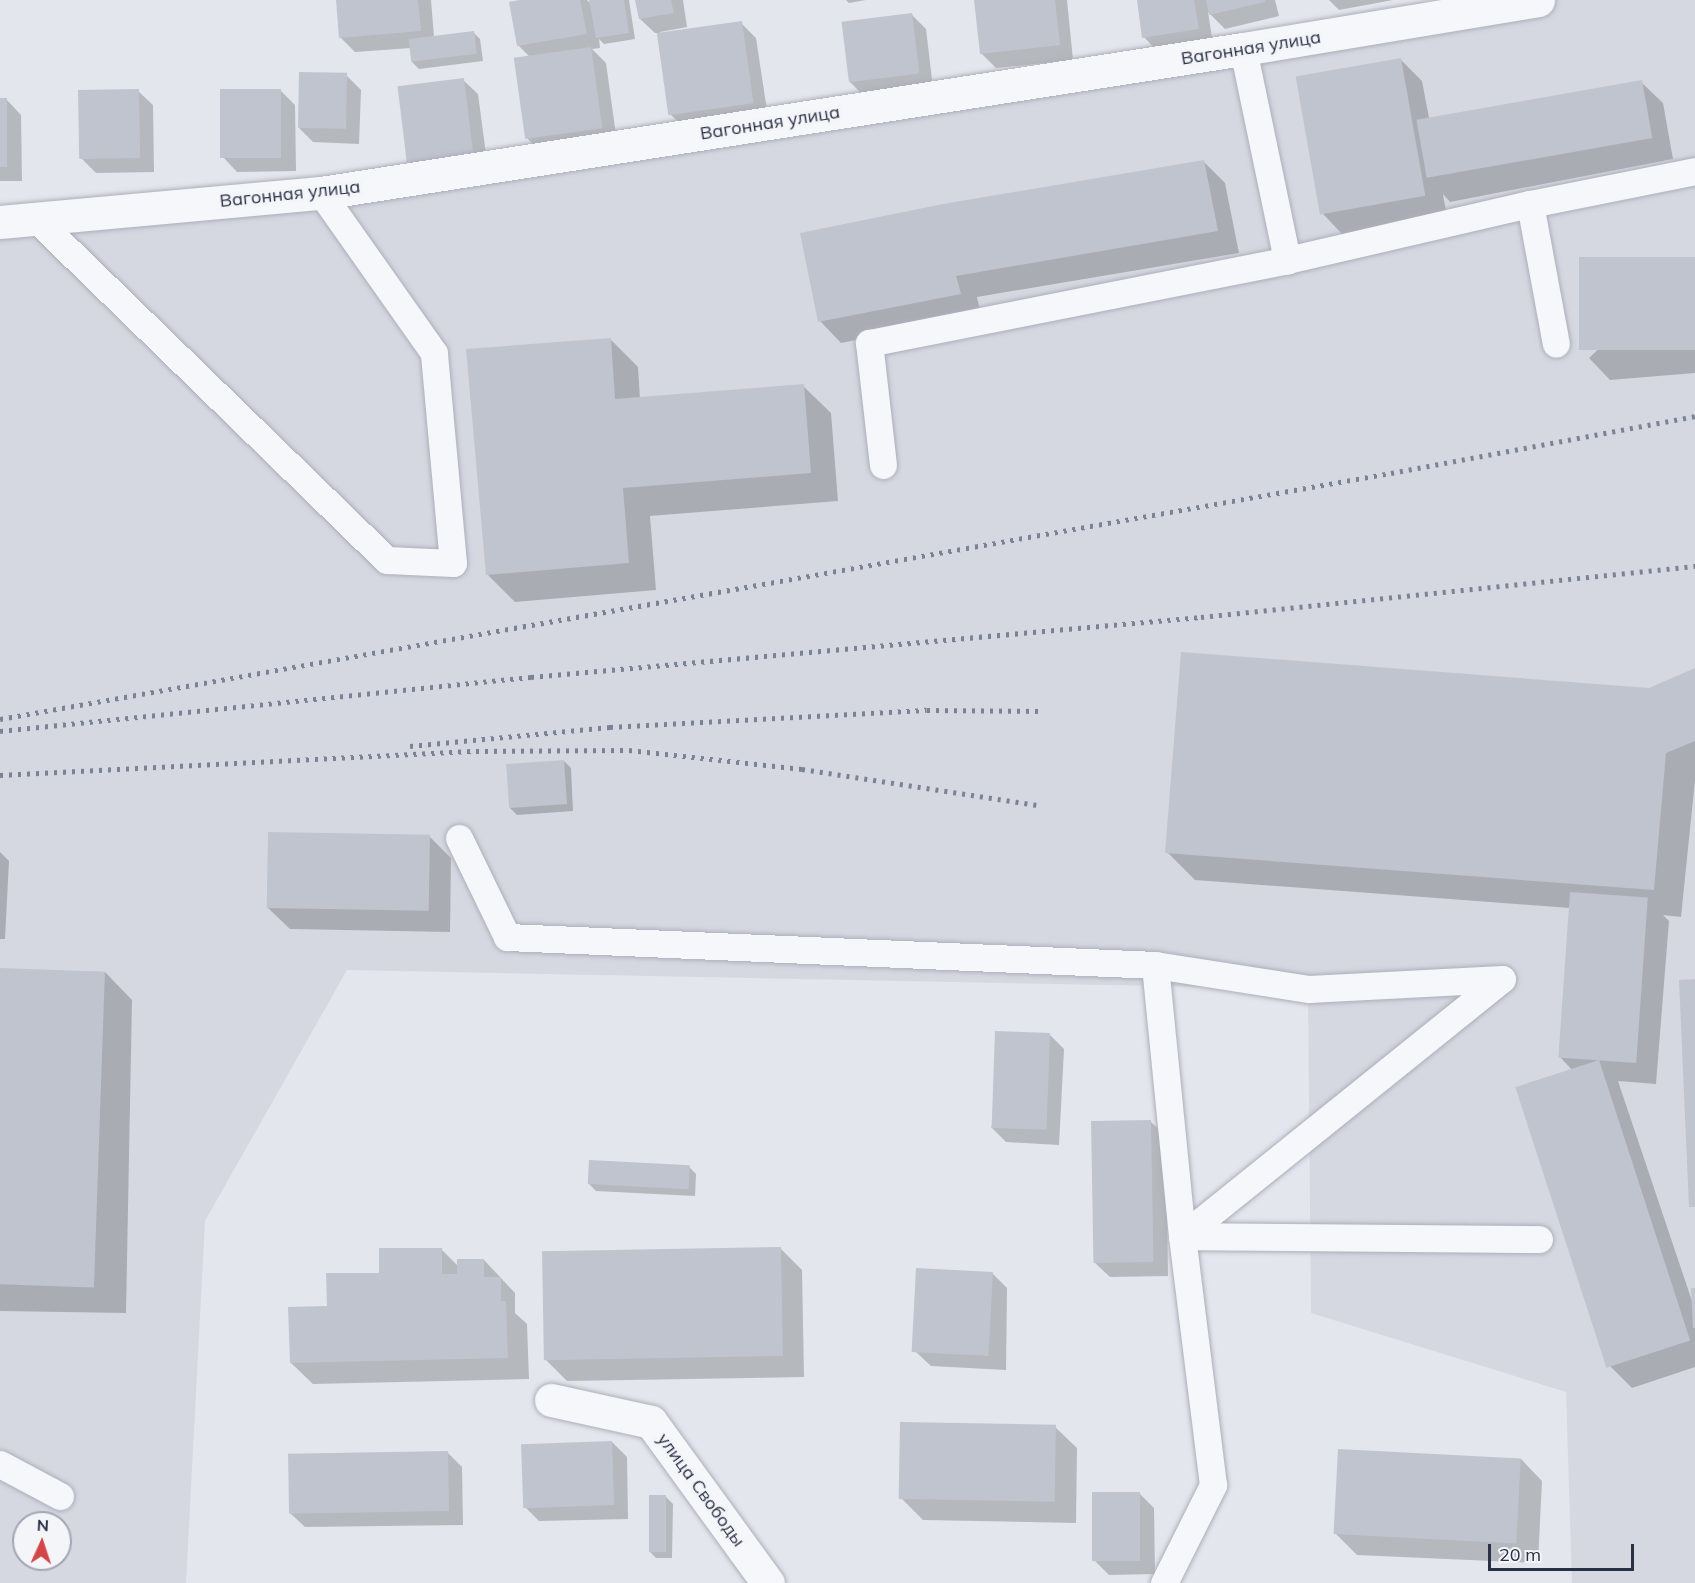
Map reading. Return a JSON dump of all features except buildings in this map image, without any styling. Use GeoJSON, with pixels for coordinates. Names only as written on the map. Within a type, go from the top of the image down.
{"type":"FeatureCollection","features":[{"type":"Feature","properties":{"kind":"street","name":"Вагонная улица"},"geometry":{"type":"LineString","coordinates":[[0,222],[321,193],[1243,49],[1538,0]]}},
{"type":"Feature","properties":{"kind":"street","name":"улица Свободы"},"geometry":{"type":"LineString","coordinates":[[551,1400],[651,1422],[768,1583]]}},
{"type":"Feature","properties":{"kind":"lane"},"geometry":{"type":"LineString","coordinates":[[1243,49],[1287,260]]}},
{"type":"Feature","properties":{"kind":"lane"},"geometry":{"type":"LineString","coordinates":[[883,465],[869,343],[1287,260],[1530,204],[1695,171]]}},
{"type":"Feature","properties":{"kind":"lane"},"geometry":{"type":"LineString","coordinates":[[36,219],[387,560],[453,564],[434,352],[321,193]]}},
{"type":"Feature","properties":{"kind":"lane"},"geometry":{"type":"LineString","coordinates":[[1530,204],[1556,344]]}},
{"type":"Feature","properties":{"kind":"lane"},"geometry":{"type":"LineString","coordinates":[[459,838],[507,937],[1155,965],[1309,989],[1502,979],[1182,1236]]}},
{"type":"Feature","properties":{"kind":"lane"},"geometry":{"type":"LineString","coordinates":[[1155,965],[1182,1236],[1213,1485],[1164,1583]]}},
{"type":"Feature","properties":{"kind":"lane"},"geometry":{"type":"LineString","coordinates":[[1182,1236],[1539,1239]]}},
{"type":"Feature","properties":{"kind":"lane"},"geometry":{"type":"LineString","coordinates":[[0,1464],[60,1496]]}},
{"type":"Feature","properties":{"kind":"shaded area"},"geometry":{"type":"Polygon","coordinates":[[[1541,0],[1695,0],[1695,1583],[1572,1583],[1566,1392],[1311,1313],[1308,989],[347,970],[205,1221],[186,1583],[0,1583],[0,223],[1541,0]]]}},
{"type":"Feature","properties":{"kind":"railway"},"geometry":{"type":"LineString","coordinates":[[0,719],[1391,473],[1695,416]]}},
{"type":"Feature","properties":{"kind":"railway"},"geometry":{"type":"LineString","coordinates":[[0,731],[531,677],[1201,617],[1695,566]]}},
{"type":"Feature","properties":{"kind":"railway"},"geometry":{"type":"LineString","coordinates":[[410,746],[610,727],[927,710],[1043,711]]}},
{"type":"Feature","properties":{"kind":"railway"},"geometry":{"type":"LineString","coordinates":[[0,775],[476,751],[629,750],[802,769],[1037,805]]}}]}
